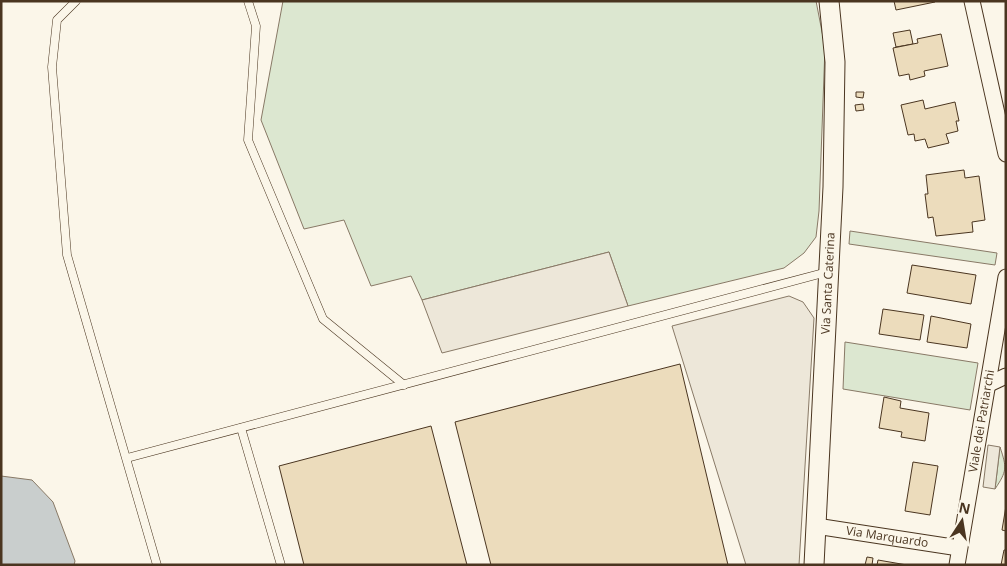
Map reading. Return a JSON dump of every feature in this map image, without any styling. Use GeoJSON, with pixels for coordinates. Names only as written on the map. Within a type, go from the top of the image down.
{"type":"FeatureCollection","features":[{"type":"Feature","properties":{"kind":"street","name":"Via Santa Caterina"},"geometry":{"type":"LineString","coordinates":[[814,565],[833,187],[834,72],[830,1]]}},
{"type":"Feature","properties":{"kind":"street"},"geometry":{"type":"LineString","coordinates":[[972,1],[1006,154]]}},
{"type":"Feature","properties":{"kind":"street","name":"Viale dei Patriarchi"},"geometry":{"type":"LineString","coordinates":[[957,565],[1006,277]]}},
{"type":"Feature","properties":{"kind":"street"},"geometry":{"type":"LineString","coordinates":[[989,384],[1006,376]]}},
{"type":"Feature","properties":{"kind":"street","name":"Via Marquardo"},"geometry":{"type":"LineString","coordinates":[[816,526],[959,548]]}},
{"type":"Feature","properties":{"kind":"lane"},"geometry":{"type":"LineString","coordinates":[[76,1],[57,20],[52,67],[67,255],[128,458],[157,565]]}},
{"type":"Feature","properties":{"kind":"lane"},"geometry":{"type":"LineString","coordinates":[[248,1],[256,26],[248,140],[322,319],[404,385]]}},
{"type":"Feature","properties":{"kind":"lane"},"geometry":{"type":"LineString","coordinates":[[128,458],[829,271]]}},
{"type":"Feature","properties":{"kind":"lane"},"geometry":{"type":"LineString","coordinates":[[241,428],[281,565]]}},
{"type":"Feature","properties":{"kind":"green space"},"geometry":{"type":"Polygon","coordinates":[[[283,1],[816,1],[825,47],[819,211],[816,237],[804,253],[784,268],[628,306],[609,252],[422,300],[411,276],[371,286],[344,220],[304,229],[261,120],[283,1]]]}},
{"type":"Feature","properties":{"kind":"green space"},"geometry":{"type":"Polygon","coordinates":[[[850,231],[997,253],[995,265],[849,244],[850,231]]]}},
{"type":"Feature","properties":{"kind":"green space"},"geometry":{"type":"Polygon","coordinates":[[[845,342],[978,363],[970,410],[843,389],[845,342]]]}},
{"type":"Feature","properties":{"kind":"green space"},"geometry":{"type":"Polygon","coordinates":[[[1000,447],[1005,469],[995,489],[1000,447]]]}},
{"type":"Feature","properties":{"kind":"shaded area"},"geometry":{"type":"Polygon","coordinates":[[[609,252],[628,306],[442,353],[422,300],[609,252]]]}},
{"type":"Feature","properties":{"kind":"shaded area"},"geometry":{"type":"Polygon","coordinates":[[[789,296],[803,302],[814,318],[799,565],[746,565],[672,326],[789,296]]]}},
{"type":"Feature","properties":{"kind":"shaded area"},"geometry":{"type":"Polygon","coordinates":[[[988,445],[1000,447],[995,489],[983,487],[988,445]]]}},
{"type":"Feature","properties":{"kind":"shaded area"},"geometry":{"type":"Polygon","coordinates":[[[1,476],[32,480],[53,502],[75,561],[74,565],[1,565],[1,476]]]}},
{"type":"Feature","properties":{"kind":"building"},"geometry":{"type":"Polygon","coordinates":[[[894,1],[935,1],[935,2],[896,10],[894,1]]]}},
{"type":"Feature","properties":{"kind":"building"},"geometry":{"type":"Polygon","coordinates":[[[910,30],[913,44],[896,47],[893,33],[910,30]]]}},
{"type":"Feature","properties":{"kind":"building"},"geometry":{"type":"Polygon","coordinates":[[[941,34],[948,66],[924,71],[925,76],[910,80],[909,74],[899,76],[893,48],[918,43],[917,39],[941,34]]]}},
{"type":"Feature","properties":{"kind":"building"},"geometry":{"type":"Polygon","coordinates":[[[856,92],[864,92],[863,98],[856,97],[856,92]]]}},
{"type":"Feature","properties":{"kind":"building"},"geometry":{"type":"Polygon","coordinates":[[[923,100],[925,109],[955,102],[959,121],[956,121],[958,131],[946,134],[949,143],[928,148],[925,139],[915,141],[914,134],[908,135],[901,105],[923,100]]]}},
{"type":"Feature","properties":{"kind":"building"},"geometry":{"type":"Polygon","coordinates":[[[863,104],[864,110],[856,111],[855,105],[863,104]]]}},
{"type":"Feature","properties":{"kind":"building"},"geometry":{"type":"Polygon","coordinates":[[[964,170],[965,178],[979,176],[985,220],[972,222],[973,232],[936,236],[933,217],[928,218],[925,194],[928,194],[926,175],[964,170]]]}},
{"type":"Feature","properties":{"kind":"building"},"geometry":{"type":"Polygon","coordinates":[[[912,265],[976,275],[971,304],[907,293],[912,265]]]}},
{"type":"Feature","properties":{"kind":"building"},"geometry":{"type":"Polygon","coordinates":[[[883,309],[924,315],[920,340],[879,334],[883,309]]]}},
{"type":"Feature","properties":{"kind":"building"},"geometry":{"type":"Polygon","coordinates":[[[931,316],[971,324],[967,348],[927,342],[931,316]]]}},
{"type":"Feature","properties":{"kind":"building"},"geometry":{"type":"Polygon","coordinates":[[[680,364],[728,565],[491,565],[455,422],[680,364]]]}},
{"type":"Feature","properties":{"kind":"building"},"geometry":{"type":"Polygon","coordinates":[[[884,397],[901,401],[900,408],[929,413],[925,441],[901,437],[902,432],[879,428],[884,397]]]}},
{"type":"Feature","properties":{"kind":"building"},"geometry":{"type":"Polygon","coordinates":[[[431,426],[467,565],[304,565],[279,466],[431,426]]]}},
{"type":"Feature","properties":{"kind":"building"},"geometry":{"type":"Polygon","coordinates":[[[913,462],[938,466],[930,515],[905,511],[913,462]]]}},
{"type":"Feature","properties":{"kind":"building"},"geometry":{"type":"Polygon","coordinates":[[[1006,506],[1006,531],[1002,530],[1006,506]]]}},
{"type":"Feature","properties":{"kind":"building"},"geometry":{"type":"Polygon","coordinates":[[[1004,550],[1006,550],[1006,565],[1001,565],[1004,550]]]}},
{"type":"Feature","properties":{"kind":"building"},"geometry":{"type":"Polygon","coordinates":[[[867,557],[873,558],[872,565],[865,565],[867,557]]]}},
{"type":"Feature","properties":{"kind":"building"},"geometry":{"type":"Polygon","coordinates":[[[878,560],[907,565],[877,565],[878,560]]]}}]}
